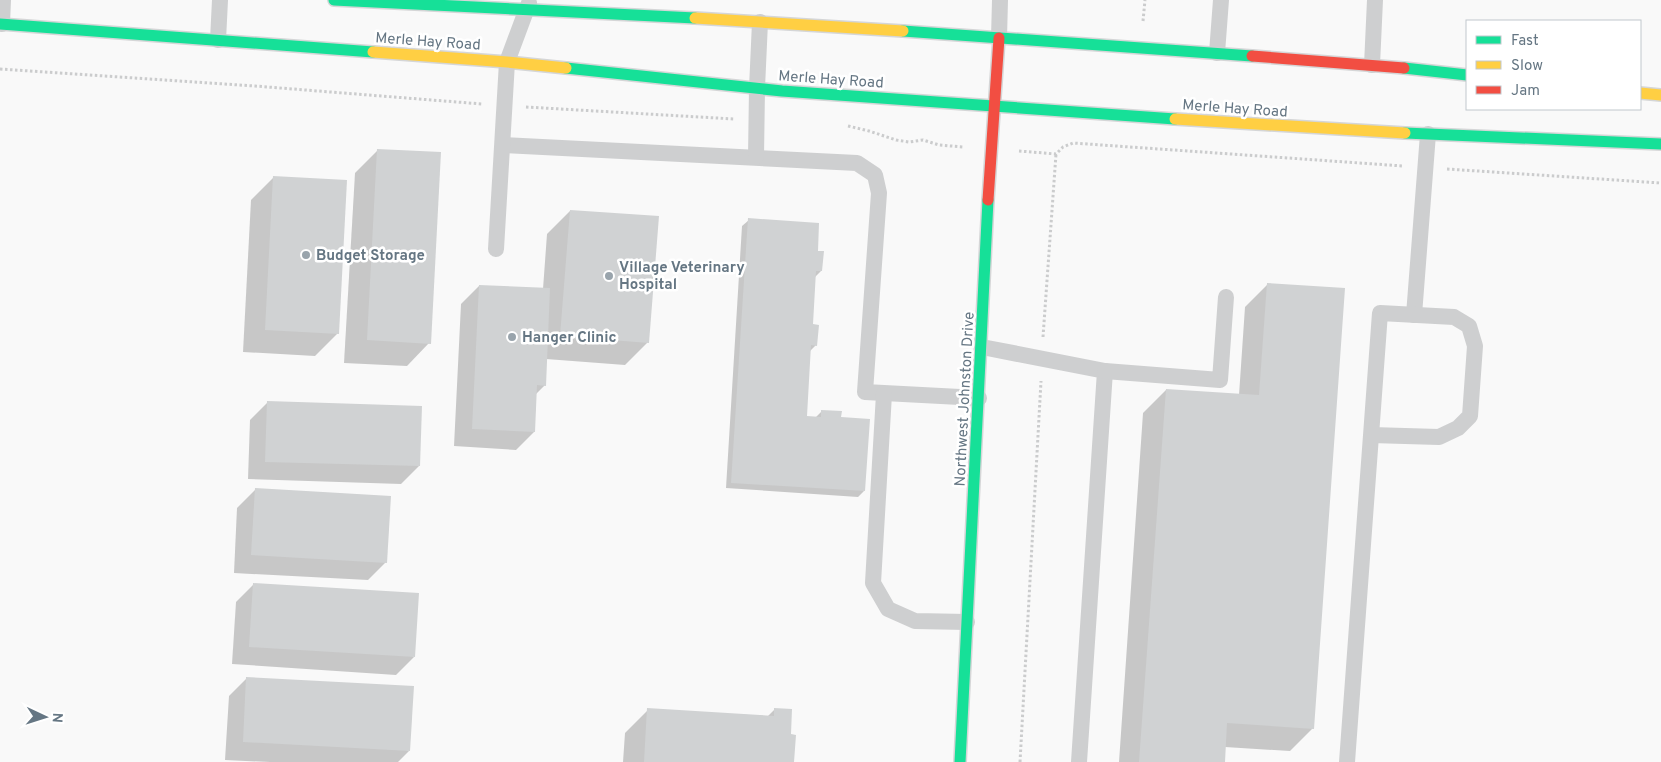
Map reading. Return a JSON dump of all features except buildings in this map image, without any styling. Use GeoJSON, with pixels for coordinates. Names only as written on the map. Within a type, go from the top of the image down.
{"type":"FeatureCollection","features":[{"type":"Feature","properties":{"kind":"main road"},"geometry":{"type":"LineString","coordinates":[[334,0],[529,5],[1217,53],[1372,65],[1466,75]]}},
{"type":"Feature","properties":{"kind":"main road","name":"Merle Hay Road"},"geometry":{"type":"LineString","coordinates":[[1,24],[507,62],[757,88],[1101,114],[1428,134],[1661,144]]}},
{"type":"Feature","properties":{"kind":"main road","name":"Northwest Johnston Drive"},"geometry":{"type":"LineString","coordinates":[[960,762],[999,38]]}},
{"type":"Feature","properties":{"kind":"main road"},"geometry":{"type":"LineString","coordinates":[[1641,93],[1661,95]]}},
{"type":"Feature","properties":{"kind":"lane"},"geometry":{"type":"LineString","coordinates":[[1,24],[3,0]]}},
{"type":"Feature","properties":{"kind":"lane"},"geometry":{"type":"LineString","coordinates":[[218,40],[220,0]]}},
{"type":"Feature","properties":{"kind":"lane"},"geometry":{"type":"LineString","coordinates":[[999,38],[1000,0]]}},
{"type":"Feature","properties":{"kind":"lane"},"geometry":{"type":"LineString","coordinates":[[1217,53],[1221,0]]}},
{"type":"Feature","properties":{"kind":"lane"},"geometry":{"type":"LineString","coordinates":[[1372,65],[1375,0]]}},
{"type":"Feature","properties":{"kind":"lane"},"geometry":{"type":"LineString","coordinates":[[496,249],[507,62],[529,5]]}},
{"type":"Feature","properties":{"kind":"lane"},"geometry":{"type":"LineString","coordinates":[[756,157],[760,22]]}},
{"type":"Feature","properties":{"kind":"lane"},"geometry":{"type":"LineString","coordinates":[[1414,315],[1428,134]]}},
{"type":"Feature","properties":{"kind":"lane"},"geometry":{"type":"LineString","coordinates":[[503,146],[857,163],[875,175],[879,193],[865,392],[979,398]]}},
{"type":"Feature","properties":{"kind":"lane"},"geometry":{"type":"LineString","coordinates":[[982,347],[1105,371],[1220,380],[1226,297]]}},
{"type":"Feature","properties":{"kind":"lane"},"geometry":{"type":"LineString","coordinates":[[1347,762],[1371,435],[1380,313],[1454,317],[1469,326],[1474,346],[1470,416],[1458,428],[1439,438],[1371,435]]}},
{"type":"Feature","properties":{"kind":"lane"},"geometry":{"type":"LineString","coordinates":[[1078,762],[1105,371]]}},
{"type":"Feature","properties":{"kind":"lane"},"geometry":{"type":"LineString","coordinates":[[884,394],[873,583],[888,609],[915,621],[967,622]]}},
{"type":"Feature","properties":{"kind":"path"},"geometry":{"type":"LineString","coordinates":[[1143,22],[1145,0]]}},
{"type":"Feature","properties":{"kind":"path"},"geometry":{"type":"LineString","coordinates":[[0,69],[255,86],[505,106],[757,120]]}},
{"type":"Feature","properties":{"kind":"path"},"geometry":{"type":"LineString","coordinates":[[844,126],[909,142],[922,140],[939,145],[1056,154]]}},
{"type":"Feature","properties":{"kind":"path"},"geometry":{"type":"LineString","coordinates":[[1020,762],[1042,358],[1056,154],[1063,147],[1073,143],[1661,183]]}},
{"type":"Feature","properties":{"kind":"traffic: fast"},"geometry":{"type":"LineString","coordinates":[[334,0],[695,18]]}},
{"type":"Feature","properties":{"kind":"traffic: fast"},"geometry":{"type":"LineString","coordinates":[[0,24],[373,52]]}},
{"type":"Feature","properties":{"kind":"traffic: fast"},"geometry":{"type":"LineString","coordinates":[[903,31],[1252,56]]}},
{"type":"Feature","properties":{"kind":"traffic: fast"},"geometry":{"type":"LineString","coordinates":[[566,68],[782,91],[1175,119]]}},
{"type":"Feature","properties":{"kind":"traffic: fast"},"geometry":{"type":"LineString","coordinates":[[1404,68],[1466,75]]}},
{"type":"Feature","properties":{"kind":"traffic: fast"},"geometry":{"type":"LineString","coordinates":[[1405,133],[1661,144]]}},
{"type":"Feature","properties":{"kind":"traffic: fast"},"geometry":{"type":"LineString","coordinates":[[960,762],[988,200]]}},
{"type":"Feature","properties":{"kind":"traffic: slow"},"geometry":{"type":"LineString","coordinates":[[695,18],[903,31]]}},
{"type":"Feature","properties":{"kind":"traffic: slow"},"geometry":{"type":"LineString","coordinates":[[373,52],[566,68]]}},
{"type":"Feature","properties":{"kind":"traffic: slow"},"geometry":{"type":"LineString","coordinates":[[1641,93],[1661,95]]}},
{"type":"Feature","properties":{"kind":"traffic: slow"},"geometry":{"type":"LineString","coordinates":[[1175,119],[1405,133]]}},
{"type":"Feature","properties":{"kind":"traffic: jam"},"geometry":{"type":"LineString","coordinates":[[988,200],[999,38]]}},
{"type":"Feature","properties":{"kind":"traffic: jam"},"geometry":{"type":"LineString","coordinates":[[1252,56],[1404,68]]}},
{"type":"Feature","properties":{"kind":"place","name":"Budget Storage"},"geometry":{"type":"Point","coordinates":[306,255]}},
{"type":"Feature","properties":{"kind":"place","name":"Village Veterinary Hospital"},"geometry":{"type":"Point","coordinates":[609,276]}},
{"type":"Feature","properties":{"kind":"place","name":"Hanger Clinic"},"geometry":{"type":"Point","coordinates":[512,337]}}]}
